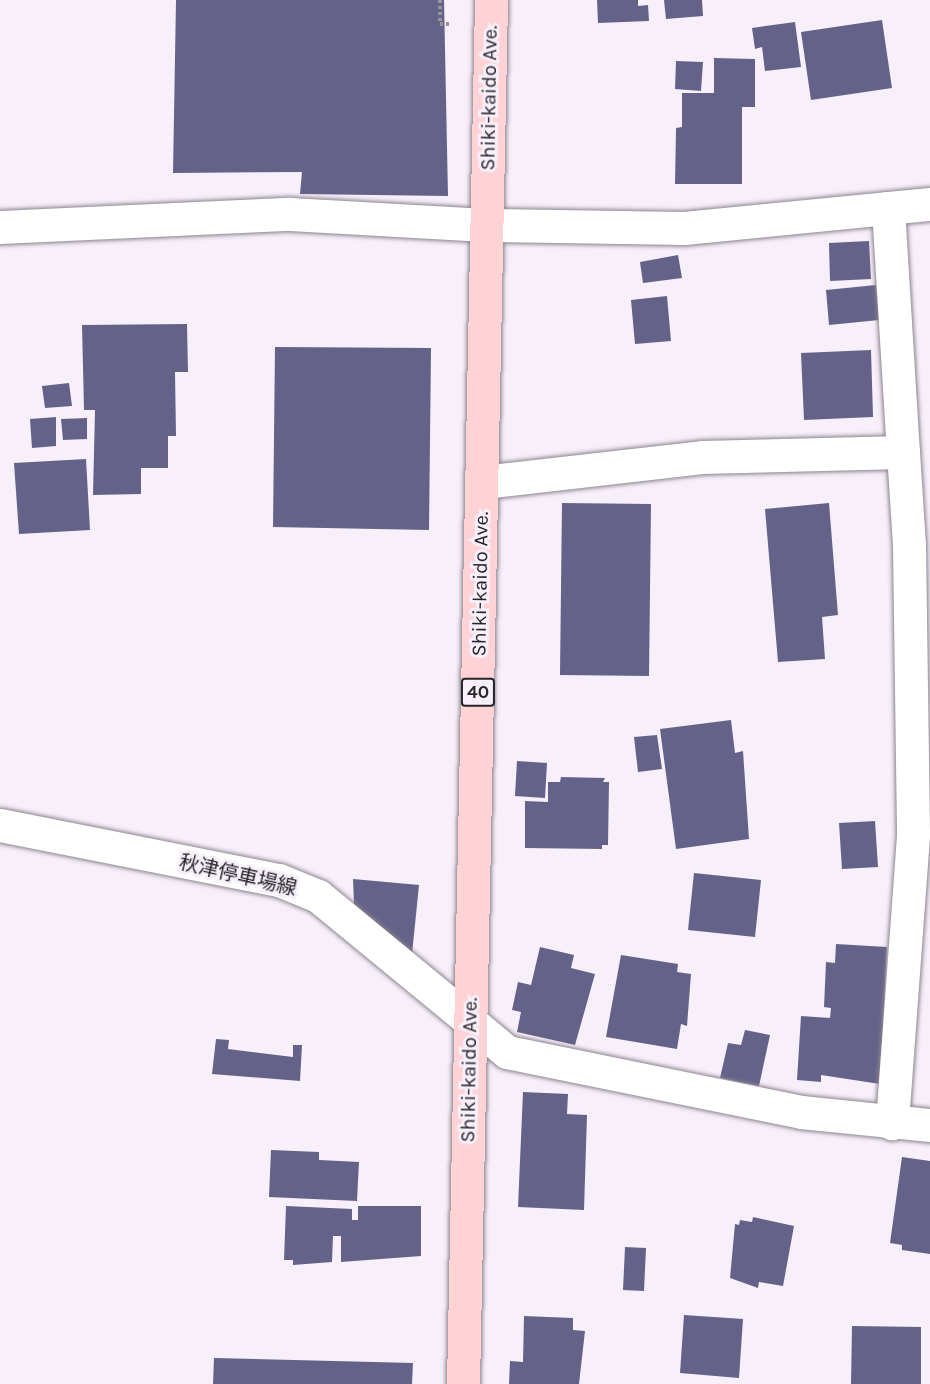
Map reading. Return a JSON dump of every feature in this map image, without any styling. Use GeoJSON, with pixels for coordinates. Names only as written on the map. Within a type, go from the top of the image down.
{"type":"FeatureCollection","features":[{"type":"Feature","properties":{"kind":"main road","name":"Shiki-kaido Ave."},"geometry":{"type":"LineString","coordinates":[[463,1384],[491,0]]}},
{"type":"Feature","properties":{"kind":"street"},"geometry":{"type":"LineString","coordinates":[[0,227],[290,214],[486,225],[684,228],[930,204]]}},
{"type":"Feature","properties":{"kind":"street"},"geometry":{"type":"LineString","coordinates":[[888,208],[903,452],[920,543],[921,767],[913,836],[892,1123]]}},
{"type":"Feature","properties":{"kind":"street"},"geometry":{"type":"LineString","coordinates":[[483,482],[702,457],[903,452]]}},
{"type":"Feature","properties":{"kind":"street","name":"秋津停車場線"},"geometry":{"type":"LineString","coordinates":[[0,825],[279,880],[318,896],[507,1052],[801,1112],[892,1123],[930,1125]]}},
{"type":"Feature","properties":{"kind":"path"},"geometry":{"type":"LineString","coordinates":[[440,0],[440,24],[458,24]]}},
{"type":"Feature","properties":{"kind":"building"},"geometry":{"type":"Polygon","coordinates":[[[176,0],[444,0],[448,196],[300,194],[302,172],[173,173],[176,0]]]}},
{"type":"Feature","properties":{"kind":"building"},"geometry":{"type":"Polygon","coordinates":[[[597,0],[638,0],[638,6],[648,5],[649,21],[598,23],[597,0]]]}},
{"type":"Feature","properties":{"kind":"building"},"geometry":{"type":"Polygon","coordinates":[[[664,0],[702,0],[703,16],[666,19],[664,0]]]}},
{"type":"Feature","properties":{"kind":"building"},"geometry":{"type":"Polygon","coordinates":[[[882,20],[892,88],[811,100],[801,32],[882,20]]]}},
{"type":"Feature","properties":{"kind":"building"},"geometry":{"type":"Polygon","coordinates":[[[795,22],[801,67],[765,71],[762,47],[755,49],[752,28],[795,22]]]}},
{"type":"Feature","properties":{"kind":"building"},"geometry":{"type":"Polygon","coordinates":[[[714,58],[755,59],[755,107],[742,107],[742,184],[675,184],[676,128],[682,127],[682,93],[714,93],[714,58]]]}},
{"type":"Feature","properties":{"kind":"building"},"geometry":{"type":"Polygon","coordinates":[[[676,61],[703,62],[701,91],[675,89],[676,61]]]}},
{"type":"Feature","properties":{"kind":"building"},"geometry":{"type":"Polygon","coordinates":[[[869,241],[871,279],[830,281],[829,243],[869,241]]]}},
{"type":"Feature","properties":{"kind":"building"},"geometry":{"type":"Polygon","coordinates":[[[678,255],[682,278],[643,283],[640,262],[678,255]]]}},
{"type":"Feature","properties":{"kind":"building"},"geometry":{"type":"Polygon","coordinates":[[[876,285],[879,320],[829,325],[826,290],[876,285]]]}},
{"type":"Feature","properties":{"kind":"building"},"geometry":{"type":"Polygon","coordinates":[[[667,296],[671,341],[635,344],[631,300],[667,296]]]}},
{"type":"Feature","properties":{"kind":"building"},"geometry":{"type":"Polygon","coordinates":[[[187,324],[188,372],[175,372],[176,436],[168,436],[168,468],[141,468],[141,494],[93,495],[95,410],[84,410],[82,325],[187,324]]]}},
{"type":"Feature","properties":{"kind":"building"},"geometry":{"type":"Polygon","coordinates":[[[275,347],[431,348],[429,530],[273,527],[275,347]]]}},
{"type":"Feature","properties":{"kind":"building"},"geometry":{"type":"Polygon","coordinates":[[[871,350],[873,417],[804,420],[801,353],[871,350]]]}},
{"type":"Feature","properties":{"kind":"building"},"geometry":{"type":"Polygon","coordinates":[[[69,383],[72,406],[45,408],[42,386],[69,383]]]}},
{"type":"Feature","properties":{"kind":"building"},"geometry":{"type":"Polygon","coordinates":[[[56,417],[56,446],[32,448],[30,419],[56,417]]]}},
{"type":"Feature","properties":{"kind":"building"},"geometry":{"type":"Polygon","coordinates":[[[87,418],[87,439],[63,440],[61,419],[87,418]]]}},
{"type":"Feature","properties":{"kind":"building"},"geometry":{"type":"Polygon","coordinates":[[[86,459],[90,530],[19,534],[14,463],[86,459]]]}},
{"type":"Feature","properties":{"kind":"building"},"geometry":{"type":"Polygon","coordinates":[[[562,503],[651,504],[649,676],[560,675],[562,503]]]}},
{"type":"Feature","properties":{"kind":"building"},"geometry":{"type":"Polygon","coordinates":[[[829,503],[838,615],[822,617],[825,659],[778,662],[765,509],[829,503]]]}},
{"type":"Feature","properties":{"kind":"building"},"geometry":{"type":"Polygon","coordinates":[[[731,720],[735,753],[743,751],[749,839],[676,849],[660,729],[731,720]]]}},
{"type":"Feature","properties":{"kind":"building"},"geometry":{"type":"Polygon","coordinates":[[[657,735],[662,769],[638,772],[634,737],[657,735]]]}},
{"type":"Feature","properties":{"kind":"building"},"geometry":{"type":"Polygon","coordinates":[[[517,761],[547,763],[545,798],[515,796],[517,761]]]}},
{"type":"Feature","properties":{"kind":"building"},"geometry":{"type":"Polygon","coordinates":[[[561,777],[605,778],[603,782],[609,782],[608,845],[602,845],[602,849],[525,848],[525,801],[548,802],[548,782],[560,782],[561,777]]]}},
{"type":"Feature","properties":{"kind":"building"},"geometry":{"type":"Polygon","coordinates":[[[875,821],[878,867],[842,869],[839,823],[875,821]]]}},
{"type":"Feature","properties":{"kind":"building"},"geometry":{"type":"Polygon","coordinates":[[[694,873],[761,880],[755,937],[688,930],[694,873]]]}},
{"type":"Feature","properties":{"kind":"building"},"geometry":{"type":"Polygon","coordinates":[[[353,879],[419,885],[412,954],[354,904],[353,879]]]}},
{"type":"Feature","properties":{"kind":"building"},"geometry":{"type":"Polygon","coordinates":[[[836,944],[887,947],[880,1084],[821,1075],[821,1082],[797,1080],[801,1016],[830,1018],[831,1008],[824,1007],[826,962],[835,963],[836,944]]]}},
{"type":"Feature","properties":{"kind":"building"},"geometry":{"type":"Polygon","coordinates":[[[540,947],[574,955],[571,968],[595,974],[575,1045],[517,1032],[521,1012],[512,1010],[518,982],[531,985],[540,947]]]}},
{"type":"Feature","properties":{"kind":"building"},"geometry":{"type":"Polygon","coordinates":[[[621,955],[678,964],[677,972],[691,974],[687,1026],[681,1024],[677,1049],[606,1037],[621,955]]]}},
{"type":"Feature","properties":{"kind":"building"},"geometry":{"type":"Polygon","coordinates":[[[745,1030],[770,1035],[759,1086],[720,1078],[728,1043],[741,1045],[745,1030]]]}},
{"type":"Feature","properties":{"kind":"building"},"geometry":{"type":"Polygon","coordinates":[[[216,1039],[229,1040],[228,1049],[293,1057],[293,1045],[302,1045],[300,1081],[212,1074],[216,1039]]]}},
{"type":"Feature","properties":{"kind":"building"},"geometry":{"type":"Polygon","coordinates":[[[523,1092],[568,1094],[567,1114],[587,1115],[584,1210],[518,1207],[523,1092]]]}},
{"type":"Feature","properties":{"kind":"building"},"geometry":{"type":"Polygon","coordinates":[[[271,1150],[319,1152],[319,1160],[359,1162],[357,1201],[269,1197],[271,1150]]]}},
{"type":"Feature","properties":{"kind":"building"},"geometry":{"type":"Polygon","coordinates":[[[902,1157],[930,1161],[930,1254],[902,1250],[902,1245],[890,1243],[902,1157]]]}},
{"type":"Feature","properties":{"kind":"building"},"geometry":{"type":"Polygon","coordinates":[[[286,1206],[352,1209],[352,1220],[358,1220],[358,1206],[421,1206],[421,1256],[341,1262],[341,1236],[333,1236],[332,1262],[293,1265],[293,1260],[284,1260],[286,1206]]]}},
{"type":"Feature","properties":{"kind":"building"},"geometry":{"type":"Polygon","coordinates":[[[753,1217],[794,1226],[783,1286],[759,1282],[758,1288],[730,1278],[735,1224],[739,1225],[740,1220],[752,1222],[753,1217]]]}},
{"type":"Feature","properties":{"kind":"building"},"geometry":{"type":"Polygon","coordinates":[[[625,1247],[646,1248],[644,1291],[623,1290],[625,1247]]]}},
{"type":"Feature","properties":{"kind":"building"},"geometry":{"type":"Polygon","coordinates":[[[684,1315],[743,1319],[739,1378],[680,1373],[684,1315]]]}},
{"type":"Feature","properties":{"kind":"building"},"geometry":{"type":"Polygon","coordinates":[[[524,1316],[573,1318],[573,1330],[585,1331],[579,1384],[509,1384],[510,1361],[523,1362],[524,1316]]]}},
{"type":"Feature","properties":{"kind":"building"},"geometry":{"type":"Polygon","coordinates":[[[852,1326],[921,1327],[921,1384],[851,1384],[852,1326]]]}},
{"type":"Feature","properties":{"kind":"building"},"geometry":{"type":"Polygon","coordinates":[[[214,1358],[413,1363],[412,1384],[213,1384],[214,1358]]]}}]}
